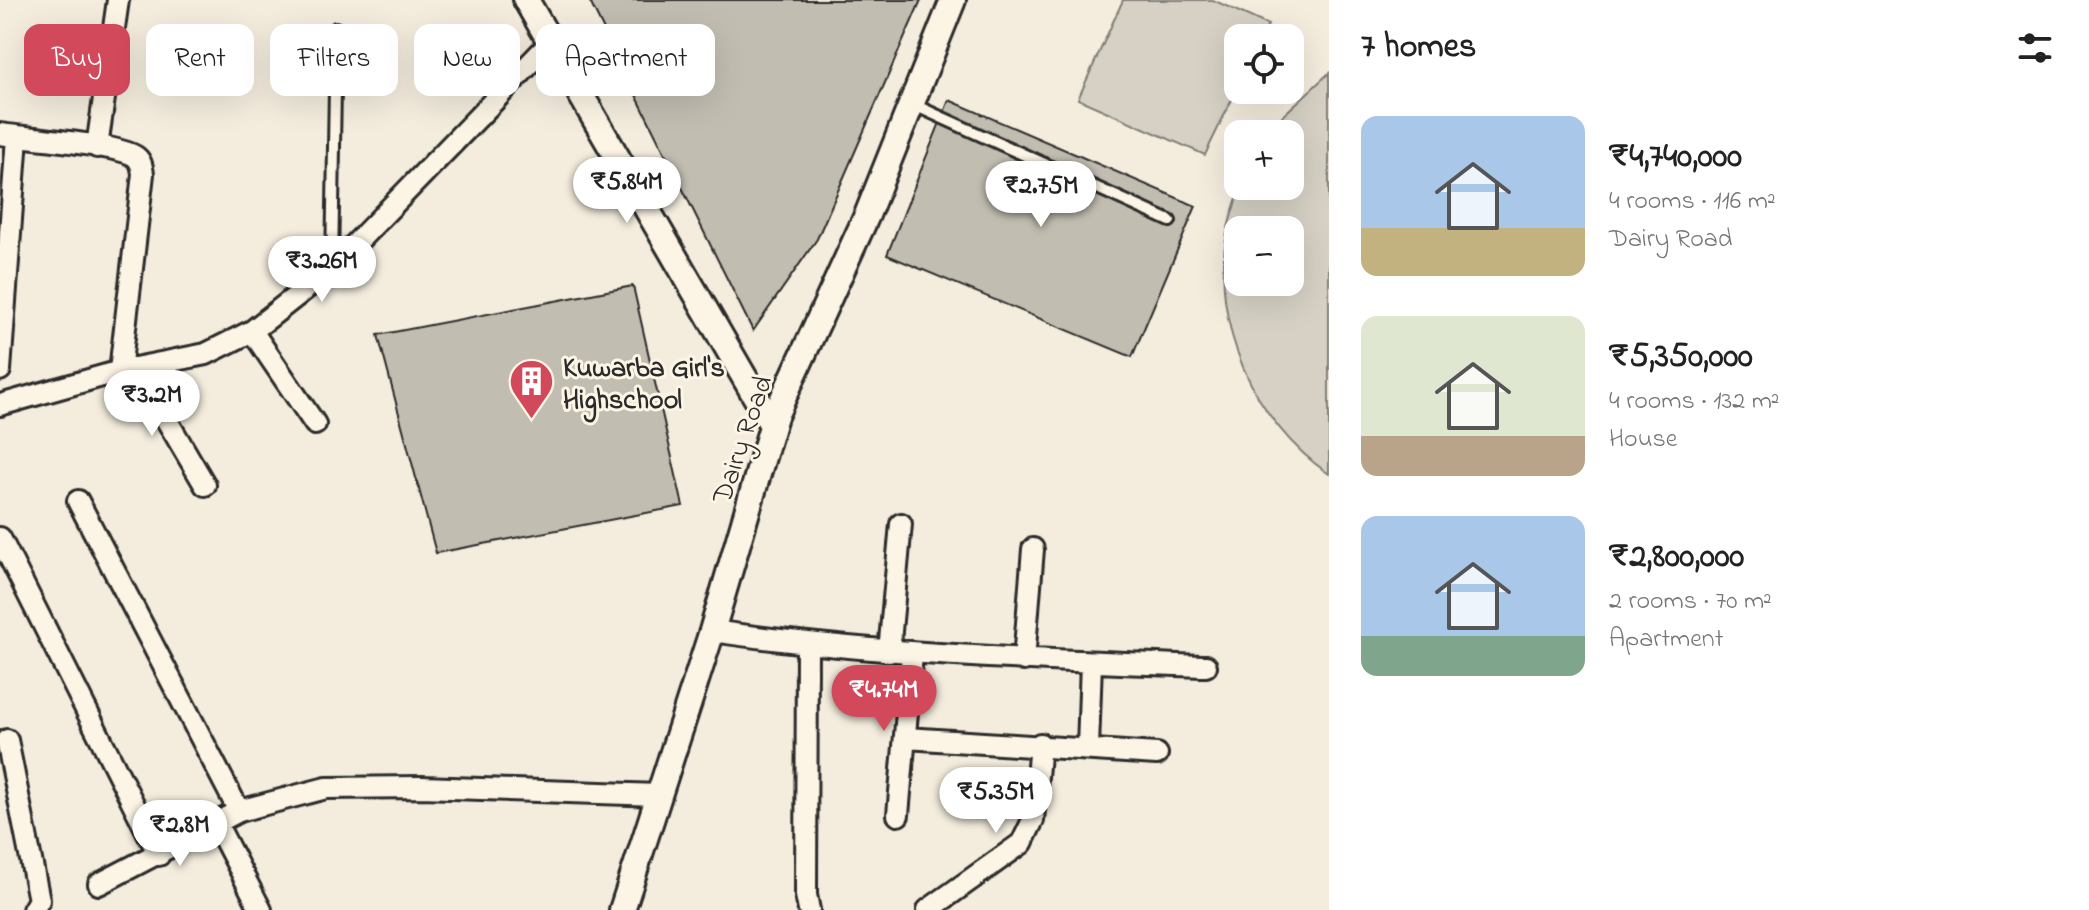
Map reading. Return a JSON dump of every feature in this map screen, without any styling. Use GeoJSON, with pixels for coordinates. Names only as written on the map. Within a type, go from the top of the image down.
{"type":"FeatureCollection","features":[{"type":"Feature","properties":{"kind":"street"},"geometry":{"type":"LineString","coordinates":[[97,147],[118,0]]}},
{"type":"Feature","properties":{"kind":"street"},"geometry":{"type":"LineString","coordinates":[[526,0],[539,24]]}},
{"type":"Feature","properties":{"kind":"street","name":"Dairy Road"},"geometry":{"type":"LineString","coordinates":[[622,910],[712,631],[772,425],[867,215],[953,0]]}},
{"type":"Feature","properties":{"kind":"street"},"geometry":{"type":"LineString","coordinates":[[0,405],[128,369],[206,354],[230,345],[252,331],[332,268],[536,57]]}},
{"type":"Feature","properties":{"kind":"street"},"geometry":{"type":"LineString","coordinates":[[579,96],[772,425]]}},
{"type":"Feature","properties":{"kind":"street"},"geometry":{"type":"LineString","coordinates":[[0,370],[9,136],[97,147],[135,156],[143,174],[128,369],[205,485]]}},
{"type":"Feature","properties":{"kind":"street"},"geometry":{"type":"LineString","coordinates":[[252,331],[315,424]]}},
{"type":"Feature","properties":{"kind":"street"},"geometry":{"type":"LineString","coordinates":[[78,501],[239,811]]}},
{"type":"Feature","properties":{"kind":"street"},"geometry":{"type":"LineString","coordinates":[[889,652],[901,524]]}},
{"type":"Feature","properties":{"kind":"street"},"geometry":{"type":"LineString","coordinates":[[0,538],[159,855]]}},
{"type":"Feature","properties":{"kind":"street"},"geometry":{"type":"LineString","coordinates":[[1024,660],[1033,549]]}},
{"type":"Feature","properties":{"kind":"street"},"geometry":{"type":"LineString","coordinates":[[712,631],[807,645],[912,655],[1206,666]]}},
{"type":"Feature","properties":{"kind":"street"},"geometry":{"type":"LineString","coordinates":[[807,645],[806,895],[809,910]]}},
{"type":"Feature","properties":{"kind":"street"},"geometry":{"type":"LineString","coordinates":[[898,815],[912,655]]}},
{"type":"Feature","properties":{"kind":"street"},"geometry":{"type":"LineString","coordinates":[[1088,748],[1091,662]]}},
{"type":"Feature","properties":{"kind":"street"},"geometry":{"type":"LineString","coordinates":[[906,738],[1040,744],[1157,754]]}},
{"type":"Feature","properties":{"kind":"street"},"geometry":{"type":"LineString","coordinates":[[7,740],[39,900],[34,910]]}},
{"type":"Feature","properties":{"kind":"street"},"geometry":{"type":"LineString","coordinates":[[928,910],[1022,843],[1031,830],[1040,744]]}},
{"type":"Feature","properties":{"kind":"street"},"geometry":{"type":"LineString","coordinates":[[99,884],[239,811],[326,788],[421,787],[659,795]]}},
{"type":"Feature","properties":{"kind":"street"},"geometry":{"type":"LineString","coordinates":[[216,823],[261,910]]}},
{"type":"Feature","properties":{"kind":"lane"},"geometry":{"type":"LineString","coordinates":[[332,268],[335,96]]}},
{"type":"Feature","properties":{"kind":"lane"},"geometry":{"type":"LineString","coordinates":[[912,104],[1170,221]]}},
{"type":"Feature","properties":{"kind":"shaded area"},"geometry":{"type":"Polygon","coordinates":[[[1123,0],[1213,0],[1266,24],[1224,24],[1224,104],[1230,104],[1205,155],[1078,99],[1123,0]]]}},
{"type":"Feature","properties":{"kind":"shaded area"},"geometry":{"type":"Polygon","coordinates":[[[1329,73],[1329,474],[1302,453],[1259,399],[1232,335],[1225,301],[1225,296],[1304,296],[1304,216],[1231,215],[1236,200],[1304,200],[1304,120],[1278,120],[1295,104],[1304,104],[1304,96],[1329,73]]]}},
{"type":"Feature","properties":{"kind":"building"},"geometry":{"type":"Polygon","coordinates":[[[589,0],[921,0],[817,239],[753,331],[637,96],[715,96],[715,24],[601,24],[589,0]]]}},
{"type":"Feature","properties":{"kind":"building"},"geometry":{"type":"Polygon","coordinates":[[[949,100],[1196,206],[1132,357],[887,255],[949,100]]]}},
{"type":"Feature","properties":{"kind":"building","name":"Kuwarba Girl's Highschool"},"geometry":{"type":"Polygon","coordinates":[[[633,286],[683,506],[436,553],[378,335],[633,286]]]}},
{"type":"Feature","properties":{"kind":"place","name":"Kuwarba Girl's Highschool"},"geometry":{"type":"Point","coordinates":[532,421]}}]}
